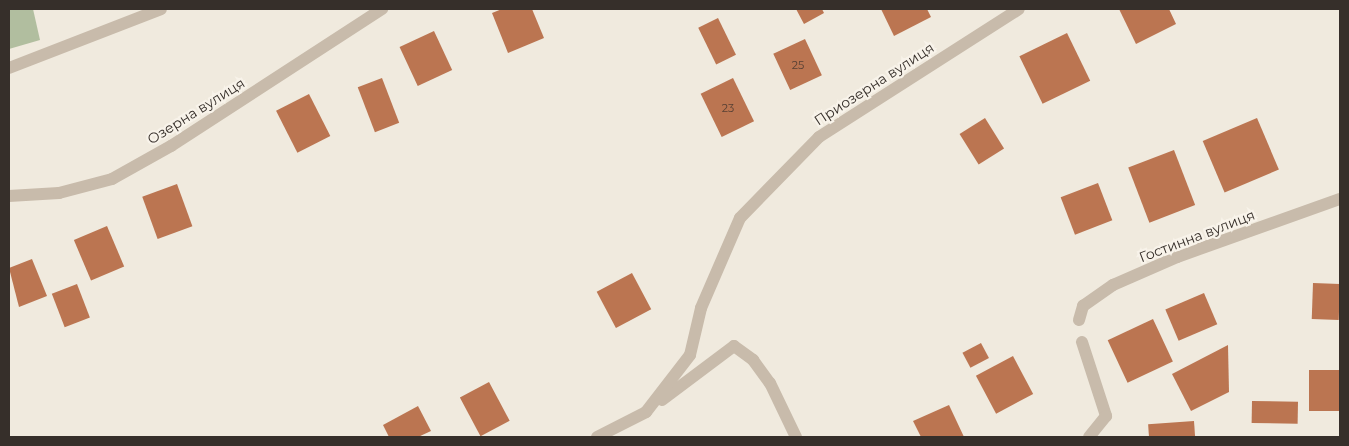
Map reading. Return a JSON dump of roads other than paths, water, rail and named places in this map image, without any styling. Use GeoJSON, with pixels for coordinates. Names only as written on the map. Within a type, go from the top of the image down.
{"type":"FeatureCollection","features":[{"type":"Feature","properties":{"kind":"street"},"geometry":{"type":"LineString","coordinates":[[9,68],[161,9]]}},
{"type":"Feature","properties":{"kind":"street","name":"Озерна вулиця"},"geometry":{"type":"LineString","coordinates":[[9,196],[59,193],[112,179],[171,146],[382,9]]}},
{"type":"Feature","properties":{"kind":"street","name":"Приозерна вулиця"},"geometry":{"type":"LineString","coordinates":[[597,437],[646,412],[690,355],[701,308],[740,218],[819,137],[1019,9]]}},
{"type":"Feature","properties":{"kind":"street","name":"Гостинна вулиця"},"geometry":{"type":"LineString","coordinates":[[1079,320],[1083,306],[1113,285],[1177,257],[1340,199]]}},
{"type":"Feature","properties":{"kind":"street"},"geometry":{"type":"LineString","coordinates":[[1082,342],[1106,416],[1089,437]]}},
{"type":"Feature","properties":{"kind":"street"},"geometry":{"type":"LineString","coordinates":[[646,412],[734,346],[753,360],[770,383],[796,437]]}}]}
